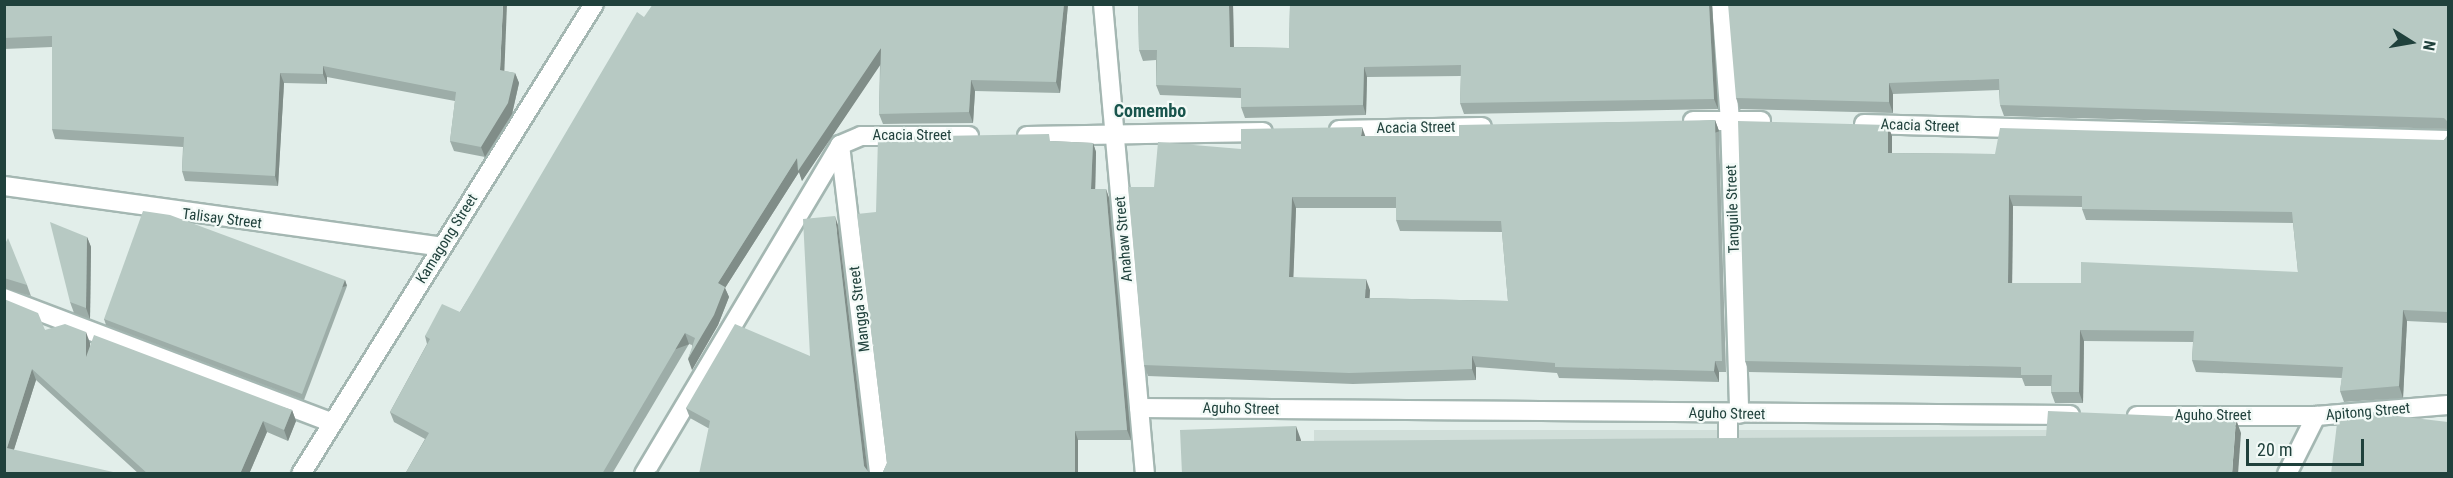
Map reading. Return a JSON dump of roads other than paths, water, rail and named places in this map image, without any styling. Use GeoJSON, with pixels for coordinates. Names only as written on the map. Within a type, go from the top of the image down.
{"type":"FeatureCollection","features":[{"type":"Feature","properties":{"kind":"street","name":"Kamagong Street"},"geometry":{"type":"LineString","coordinates":[[301,474],[331,422],[594,4]]}},
{"type":"Feature","properties":{"kind":"street","name":"Anahaw Street"},"geometry":{"type":"LineString","coordinates":[[1103,4],[1145,474]]}},
{"type":"Feature","properties":{"kind":"street","name":"Tanguile Street"},"geometry":{"type":"LineString","coordinates":[[1720,4],[1730,120],[1733,414],[1728,440]]}},
{"type":"Feature","properties":{"kind":"street"},"geometry":{"type":"LineString","coordinates":[[1671,122],[1730,120],[1778,122]]}},
{"type":"Feature","properties":{"kind":"street","name":"Acacia Street"},"geometry":{"type":"LineString","coordinates":[[1850,124],[2448,140]]}},
{"type":"Feature","properties":{"kind":"street","name":"Acacia Street"},"geometry":{"type":"LineString","coordinates":[[1316,131],[1505,126]]}},
{"type":"Feature","properties":{"kind":"street"},"geometry":{"type":"LineString","coordinates":[[1011,136],[1280,132]]}},
{"type":"Feature","properties":{"kind":"street","name":"Acacia Street"},"geometry":{"type":"LineString","coordinates":[[840,145],[861,136],[988,136]]}},
{"type":"Feature","properties":{"kind":"street"},"geometry":{"type":"LineString","coordinates":[[644,474],[840,145]]}},
{"type":"Feature","properties":{"kind":"street","name":"Mangga Street"},"geometry":{"type":"LineString","coordinates":[[840,145],[879,474]]}},
{"type":"Feature","properties":{"kind":"street","name":"Talisay Street"},"geometry":{"type":"LineString","coordinates":[[6,194],[442,247]]}},
{"type":"Feature","properties":{"kind":"street"},"geometry":{"type":"LineString","coordinates":[[4,298],[331,422]]}},
{"type":"Feature","properties":{"kind":"street","name":"Apitong Street"},"geometry":{"type":"LineString","coordinates":[[2287,474],[2316,417],[2448,405]]}},
{"type":"Feature","properties":{"kind":"street","name":"Aguho Street"},"geometry":{"type":"LineString","coordinates":[[1139,408],[2092,416]]}},
{"type":"Feature","properties":{"kind":"street","name":"Aguho Street"},"geometry":{"type":"LineString","coordinates":[[2116,416],[2316,417]]}},
{"type":"Feature","properties":{"kind":"district","name":"Comembo"},"geometry":{"type":"Point","coordinates":[1150,111]}}]}
